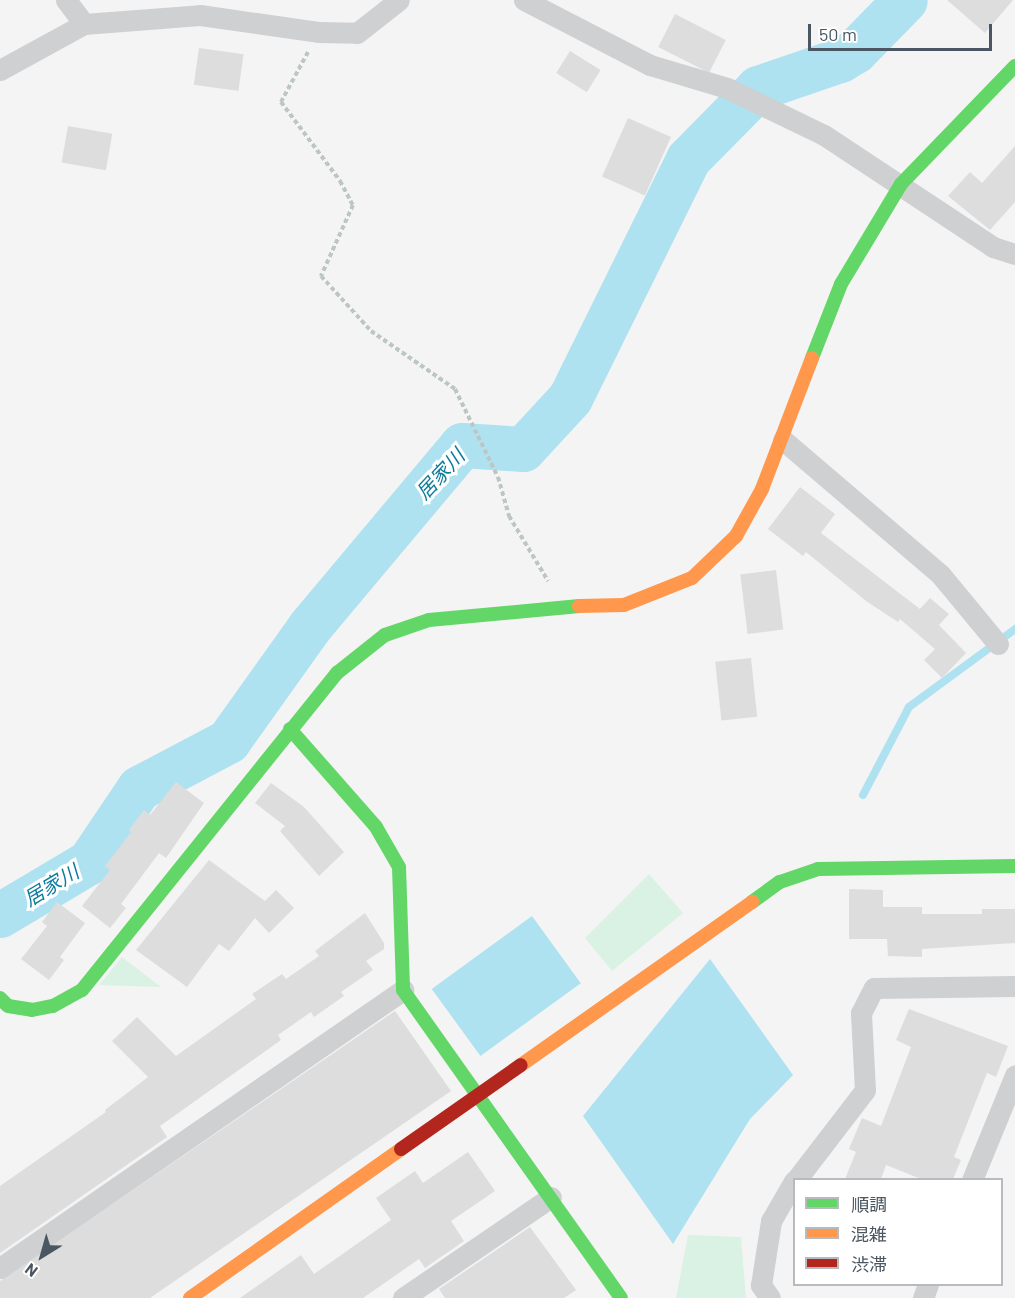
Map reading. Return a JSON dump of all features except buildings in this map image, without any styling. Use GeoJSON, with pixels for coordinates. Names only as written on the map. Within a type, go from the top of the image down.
{"type":"FeatureCollection","features":[{"type":"Feature","properties":{"kind":"street"},"geometry":{"type":"LineString","coordinates":[[66,0],[84,24]]}},
{"type":"Feature","properties":{"kind":"street"},"geometry":{"type":"LineString","coordinates":[[0,70],[84,24],[201,15],[318,33],[357,33],[399,0]]}},
{"type":"Feature","properties":{"kind":"street"},"geometry":{"type":"LineString","coordinates":[[524,0],[650,64],[727,88],[824,135],[993,247],[1015,254]]}},
{"type":"Feature","properties":{"kind":"street"},"geometry":{"type":"LineString","coordinates":[[0,998],[8,1006],[32,1010],[53,1006],[82,990],[337,673],[385,635],[429,620],[574,606],[624,605],[692,578],[736,536],[783,440],[841,284],[901,184],[1015,66]]}},
{"type":"Feature","properties":{"kind":"street"},"geometry":{"type":"LineString","coordinates":[[783,440],[940,574],[998,644]]}},
{"type":"Feature","properties":{"kind":"street"},"geometry":{"type":"LineString","coordinates":[[290,729],[376,827],[399,867],[403,990],[550,1197],[613,1295]]}},
{"type":"Feature","properties":{"kind":"street"},"geometry":{"type":"LineString","coordinates":[[190,1298],[480,1096],[780,882],[818,869],[1015,866]]}},
{"type":"Feature","properties":{"kind":"street"},"geometry":{"type":"LineString","coordinates":[[797,1178],[865,1090],[861,1012],[874,988],[1015,986]]}},
{"type":"Feature","properties":{"kind":"street"},"geometry":{"type":"LineString","coordinates":[[0,1268],[403,990]]}},
{"type":"Feature","properties":{"kind":"street"},"geometry":{"type":"LineString","coordinates":[[972,1178],[1015,1075]]}},
{"type":"Feature","properties":{"kind":"street"},"geometry":{"type":"LineString","coordinates":[[770,1298],[761,1285],[771,1221],[793,1183]]}},
{"type":"Feature","properties":{"kind":"street"},"geometry":{"type":"LineString","coordinates":[[403,1298],[550,1197]]}},
{"type":"Feature","properties":{"kind":"path"},"geometry":{"type":"LineString","coordinates":[[318,33],[281,102],[340,181],[353,205],[321,276],[371,331],[455,389],[498,477],[509,516],[546,579],[574,606]]}},
{"type":"Feature","properties":{"kind":"green space"},"geometry":{"type":"Polygon","coordinates":[[[649,874],[683,913],[612,971],[585,938],[649,874]]]}},
{"type":"Feature","properties":{"kind":"green space"},"geometry":{"type":"Polygon","coordinates":[[[122,957],[161,987],[99,985],[122,957]]]}},
{"type":"Feature","properties":{"kind":"green space"},"geometry":{"type":"Polygon","coordinates":[[[688,1235],[741,1237],[746,1298],[676,1298],[688,1235]]]}},
{"type":"Feature","properties":{"kind":"water"},"geometry":{"type":"Polygon","coordinates":[[[532,916],[581,983],[480,1056],[432,989],[532,916]]]}},
{"type":"Feature","properties":{"kind":"water"},"geometry":{"type":"Polygon","coordinates":[[[710,959],[793,1075],[750,1119],[673,1244],[583,1116],[710,959]]]}},
{"type":"Feature","properties":{"kind":"waterway","name":"居家川"},"geometry":{"type":"LineString","coordinates":[[0,915],[89,862],[139,788],[228,741],[310,626],[462,445],[523,449],[570,398],[688,159],[758,88],[840,60],[855,51],[905,0]]}},
{"type":"Feature","properties":{"kind":"waterway"},"geometry":{"type":"LineString","coordinates":[[863,795],[909,707],[1015,629]]}},
{"type":"Feature","properties":{"kind":"traffic: fast"},"geometry":{"type":"LineString","coordinates":[[812,358],[841,284],[901,184],[1015,66]]}},
{"type":"Feature","properties":{"kind":"traffic: fast"},"geometry":{"type":"LineString","coordinates":[[0,998],[8,1006],[32,1010],[53,1006],[82,990],[337,673],[385,635],[429,620],[579,606]]}},
{"type":"Feature","properties":{"kind":"traffic: fast"},"geometry":{"type":"LineString","coordinates":[[290,729],[376,827],[399,867],[403,990],[621,1298]]}},
{"type":"Feature","properties":{"kind":"traffic: fast"},"geometry":{"type":"LineString","coordinates":[[752,902],[780,882],[818,869],[1015,866]]}},
{"type":"Feature","properties":{"kind":"traffic: slow"},"geometry":{"type":"LineString","coordinates":[[579,606],[624,605],[692,578],[736,536],[762,489],[812,358]]}},
{"type":"Feature","properties":{"kind":"traffic: slow"},"geometry":{"type":"LineString","coordinates":[[521,1065],[752,902]]}},
{"type":"Feature","properties":{"kind":"traffic: slow"},"geometry":{"type":"LineString","coordinates":[[190,1298],[401,1149]]}},
{"type":"Feature","properties":{"kind":"traffic: jam"},"geometry":{"type":"LineString","coordinates":[[401,1149],[521,1065]]}}]}
